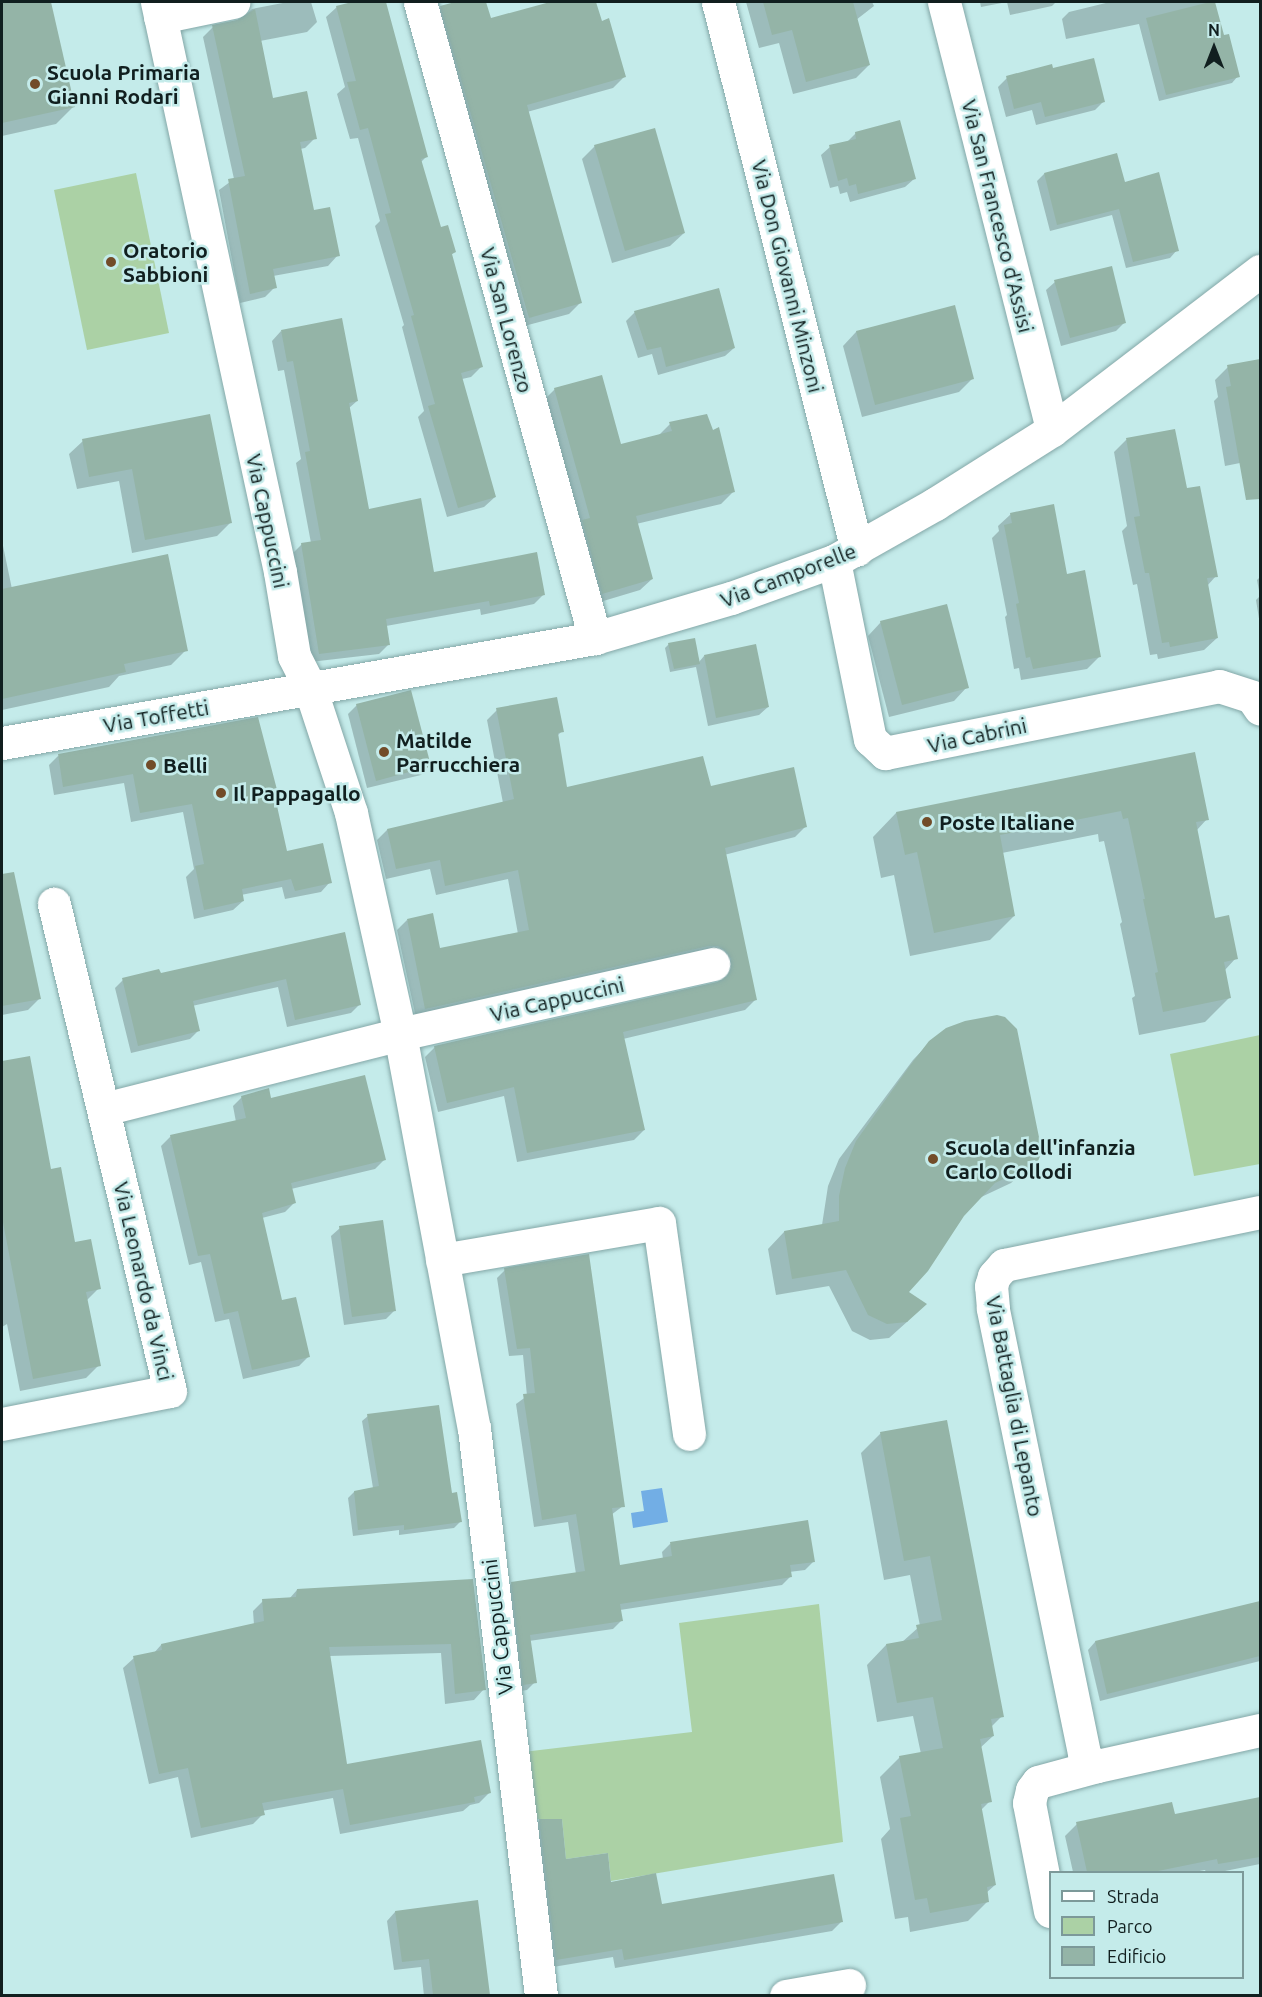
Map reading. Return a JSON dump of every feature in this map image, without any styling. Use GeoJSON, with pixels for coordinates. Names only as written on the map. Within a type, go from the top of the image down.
{"type":"FeatureCollection","features":[{"type":"Feature","properties":{"kind":"street"},"geometry":{"type":"LineString","coordinates":[[158,9],[233,2]]}},
{"type":"Feature","properties":{"kind":"street","name":"Via San Lorenzo"},"geometry":{"type":"LineString","coordinates":[[420,2],[595,638]]}},
{"type":"Feature","properties":{"kind":"street","name":"Via Don Giovanni Minzoni"},"geometry":{"type":"LineString","coordinates":[[718,2],[845,556]]}},
{"type":"Feature","properties":{"kind":"street","name":"Via San Francesco d'Assisi"},"geometry":{"type":"LineString","coordinates":[[944,2],[1052,430]]}},
{"type":"Feature","properties":{"kind":"street","name":"Via Cappuccini"},"geometry":{"type":"LineString","coordinates":[[158,9],[280,572],[294,656],[310,688],[351,813],[400,1034],[474,1428],[541,1995]]}},
{"type":"Feature","properties":{"kind":"street","name":"Via Camporelle"},"geometry":{"type":"LineString","coordinates":[[310,688],[595,638],[731,598],[845,556],[1052,430],[1260,271]]}},
{"type":"Feature","properties":{"kind":"street","name":"Via Cabrini"},"geometry":{"type":"LineString","coordinates":[[845,556],[870,739],[885,753],[1219,686],[1252,698],[1260,709]]}},
{"type":"Feature","properties":{"kind":"street","name":"Via Toffetti"},"geometry":{"type":"LineString","coordinates":[[2,743],[310,688]]}},
{"type":"Feature","properties":{"kind":"street","name":"Via Leonardo da Vinci"},"geometry":{"type":"LineString","coordinates":[[2,1424],[170,1391],[54,904]]}},
{"type":"Feature","properties":{"kind":"street","name":"Via Cappuccini"},"geometry":{"type":"LineString","coordinates":[[400,1034],[713,964]]}},
{"type":"Feature","properties":{"kind":"street"},"geometry":{"type":"LineString","coordinates":[[104,1109],[400,1034]]}},
{"type":"Feature","properties":{"kind":"street","name":"Via Battaglia di Lepanto"},"geometry":{"type":"LineString","coordinates":[[1097,1766],[1088,1761],[1082,1744],[993,1308],[991,1286],[994,1276],[1004,1265],[1260,1212]]}},
{"type":"Feature","properties":{"kind":"street"},"geometry":{"type":"LineString","coordinates":[[442,1260],[659,1223],[689,1434]]}},
{"type":"Feature","properties":{"kind":"street"},"geometry":{"type":"LineString","coordinates":[[1049,1906],[1029,1803],[1032,1790],[1038,1782],[1097,1766],[1260,1730]]}},
{"type":"Feature","properties":{"kind":"street"},"geometry":{"type":"LineString","coordinates":[[786,1995],[849,1984]]}},
{"type":"Feature","properties":{"kind":"green space","name":"Oratorio Sabbioni"},"geometry":{"type":"Polygon","coordinates":[[[136,173],[169,333],[87,350],[54,190],[136,173]]]}},
{"type":"Feature","properties":{"kind":"green space"},"geometry":{"type":"Polygon","coordinates":[[[1260,1035],[1260,1164],[1194,1176],[1170,1054],[1260,1035]]]}},
{"type":"Feature","properties":{"kind":"green space"},"geometry":{"type":"Polygon","coordinates":[[[819,1604],[843,1842],[611,1881],[608,1853],[566,1859],[562,1819],[532,1819],[523,1752],[692,1732],[679,1623],[819,1604]]]}},
{"type":"Feature","properties":{"kind":"water"},"geometry":{"type":"Polygon","coordinates":[[[662,1488],[668,1522],[633,1528],[631,1513],[644,1511],[641,1491],[662,1488]]]}},
{"type":"Feature","properties":{"kind":"building","name":"Scuola Primaria Gianni Rodari"},"geometry":{"type":"Polygon","coordinates":[[[2,2],[51,2],[75,107],[2,123],[2,2]]]}},
{"type":"Feature","properties":{"kind":"building"},"geometry":{"type":"Polygon","coordinates":[[[352,2],[386,2],[428,157],[421,159],[441,227],[448,225],[456,252],[452,254],[483,367],[461,373],[496,497],[458,508],[428,406],[435,404],[411,316],[414,315],[385,214],[391,213],[368,128],[360,130],[347,82],[356,81],[336,6],[352,2]]]}},
{"type":"Feature","properties":{"kind":"building"},"geometry":{"type":"Polygon","coordinates":[[[455,2],[486,2],[491,18],[550,2],[596,2],[602,21],[609,18],[626,77],[527,105],[582,303],[529,318],[440,6],[455,2]]]}},
{"type":"Feature","properties":{"kind":"building"},"geometry":{"type":"Polygon","coordinates":[[[763,2],[853,2],[870,65],[806,82],[792,30],[772,35],[763,2]]]}},
{"type":"Feature","properties":{"kind":"building"},"geometry":{"type":"Polygon","coordinates":[[[1215,2],[1224,35],[1229,34],[1240,77],[1166,95],[1146,18],[1215,2]]]}},
{"type":"Feature","properties":{"kind":"building"},"geometry":{"type":"Polygon","coordinates":[[[255,9],[273,98],[307,91],[317,139],[300,142],[314,210],[330,207],[340,256],[273,269],[277,288],[250,294],[228,179],[245,176],[212,25],[237,20],[255,9]]]}},
{"type":"Feature","properties":{"kind":"building"},"geometry":{"type":"Polygon","coordinates":[[[1094,58],[1105,102],[1045,117],[1041,102],[1014,109],[1006,76],[1052,64],[1053,68],[1094,58]]]}},
{"type":"Feature","properties":{"kind":"building"},"geometry":{"type":"Polygon","coordinates":[[[900,120],[916,179],[858,194],[856,184],[849,186],[847,178],[838,181],[829,145],[856,139],[855,132],[900,120]]]}},
{"type":"Feature","properties":{"kind":"building"},"geometry":{"type":"Polygon","coordinates":[[[655,128],[685,233],[625,251],[594,145],[655,128]]]}},
{"type":"Feature","properties":{"kind":"building"},"geometry":{"type":"Polygon","coordinates":[[[1117,153],[1125,182],[1159,172],[1179,251],[1133,262],[1119,209],[1057,225],[1044,173],[1117,153]]]}},
{"type":"Feature","properties":{"kind":"building"},"geometry":{"type":"Polygon","coordinates":[[[1112,266],[1126,323],[1070,338],[1054,280],[1112,266]]]}},
{"type":"Feature","properties":{"kind":"building"},"geometry":{"type":"Polygon","coordinates":[[[719,288],[735,348],[666,367],[661,347],[647,350],[634,311],[719,288]]]}},
{"type":"Feature","properties":{"kind":"building"},"geometry":{"type":"Polygon","coordinates":[[[955,305],[974,379],[875,405],[856,331],[955,305]]]}},
{"type":"Feature","properties":{"kind":"building"},"geometry":{"type":"Polygon","coordinates":[[[342,318],[358,401],[349,403],[369,509],[421,498],[434,572],[537,552],[545,595],[490,606],[489,601],[386,619],[390,645],[319,654],[301,543],[321,540],[305,452],[310,451],[293,361],[287,362],[281,330],[342,318]]]}},
{"type":"Feature","properties":{"kind":"building"},"geometry":{"type":"Polygon","coordinates":[[[1260,359],[1260,499],[1246,500],[1226,387],[1231,386],[1227,365],[1260,359]]]}},
{"type":"Feature","properties":{"kind":"building"},"geometry":{"type":"Polygon","coordinates":[[[602,375],[621,444],[672,431],[669,422],[707,414],[713,430],[719,427],[735,492],[636,516],[653,579],[602,594],[582,520],[590,518],[554,388],[602,375]]]}},
{"type":"Feature","properties":{"kind":"building"},"geometry":{"type":"Polygon","coordinates":[[[210,414],[232,523],[145,540],[132,469],[89,477],[82,439],[210,414]]]}},
{"type":"Feature","properties":{"kind":"building"},"geometry":{"type":"Polygon","coordinates":[[[1175,429],[1187,488],[1200,486],[1218,577],[1207,578],[1218,638],[1170,647],[1169,642],[1162,643],[1149,573],[1145,573],[1134,517],[1140,516],[1126,438],[1175,429]]]}},
{"type":"Feature","properties":{"kind":"building"},"geometry":{"type":"Polygon","coordinates":[[[1054,504],[1067,574],[1085,570],[1101,657],[1033,669],[1030,657],[1026,658],[1016,604],[1019,603],[1004,525],[1012,523],[1010,513],[1054,504]]]}},
{"type":"Feature","properties":{"kind":"building"},"geometry":{"type":"Polygon","coordinates":[[[168,554],[188,651],[124,664],[126,672],[2,699],[2,589],[168,554]]]}},
{"type":"Feature","properties":{"kind":"building"},"geometry":{"type":"Polygon","coordinates":[[[947,604],[969,688],[902,705],[880,621],[947,604]]]}},
{"type":"Feature","properties":{"kind":"building"},"geometry":{"type":"Polygon","coordinates":[[[695,638],[700,664],[674,669],[668,643],[695,638]]]}},
{"type":"Feature","properties":{"kind":"building"},"geometry":{"type":"Polygon","coordinates":[[[756,644],[769,707],[716,718],[704,655],[756,644]]]}},
{"type":"Feature","properties":{"kind":"building"},"geometry":{"type":"Polygon","coordinates":[[[411,690],[431,766],[376,781],[356,704],[411,690]]]}},
{"type":"Feature","properties":{"kind":"building"},"geometry":{"type":"Polygon","coordinates":[[[557,697],[564,732],[558,733],[567,787],[703,756],[711,786],[794,767],[807,827],[725,848],[757,1000],[623,1032],[645,1130],[527,1153],[514,1087],[447,1103],[434,1046],[717,982],[726,977],[731,969],[731,959],[726,951],[718,946],[709,946],[425,1009],[407,919],[433,913],[440,948],[529,930],[518,870],[445,886],[440,860],[396,869],[387,829],[514,799],[496,708],[557,697]]]}},
{"type":"Feature","properties":{"kind":"building"},"geometry":{"type":"Polygon","coordinates":[[[258,717],[281,805],[277,806],[287,851],[323,843],[332,883],[295,891],[291,879],[242,889],[244,901],[204,910],[195,866],[204,864],[192,804],[140,813],[133,774],[63,787],[58,754],[258,717]]]}},
{"type":"Feature","properties":{"kind":"building"},"geometry":{"type":"Polygon","coordinates":[[[1195,752],[1209,820],[1196,822],[1215,918],[1229,915],[1238,959],[1224,962],[1231,998],[1163,1012],[1155,973],[1158,972],[1143,899],[1145,899],[1128,818],[1123,819],[1121,811],[1000,835],[1015,916],[934,933],[917,852],[905,855],[896,812],[1195,752]]]}},
{"type":"Feature","properties":{"kind":"building"},"geometry":{"type":"Polygon","coordinates":[[[14,872],[41,999],[2,1006],[2,874],[14,872]]]}},
{"type":"Feature","properties":{"kind":"building"},"geometry":{"type":"Polygon","coordinates":[[[345,932],[361,1005],[295,1020],[286,979],[193,1001],[200,1031],[138,1046],[122,978],[159,969],[161,973],[345,932]]]}},
{"type":"Feature","properties":{"kind":"building"},"geometry":{"type":"Polygon","coordinates":[[[997,1015],[1005,1017],[1017,1029],[1042,1152],[1038,1161],[1030,1167],[995,1183],[964,1216],[928,1271],[909,1292],[927,1304],[907,1322],[887,1324],[868,1315],[846,1270],[792,1279],[784,1231],[839,1221],[839,1196],[845,1168],[856,1141],[929,1041],[946,1028],[965,1021],[997,1015]]]}},
{"type":"Feature","properties":{"kind":"building"},"geometry":{"type":"Polygon","coordinates":[[[30,1056],[51,1169],[61,1167],[75,1242],[91,1239],[101,1289],[86,1292],[101,1366],[33,1379],[2,1217],[2,1061],[30,1056]]]}},
{"type":"Feature","properties":{"kind":"building"},"geometry":{"type":"Polygon","coordinates":[[[365,1075],[386,1160],[291,1183],[296,1203],[262,1213],[282,1300],[296,1297],[310,1357],[252,1370],[238,1311],[224,1314],[210,1254],[198,1256],[170,1135],[246,1118],[241,1096],[269,1088],[271,1098],[365,1075]]]}},
{"type":"Feature","properties":{"kind":"building"},"geometry":{"type":"Polygon","coordinates":[[[383,1220],[396,1311],[352,1317],[339,1226],[383,1220]]]}},
{"type":"Feature","properties":{"kind":"building"},"geometry":{"type":"Polygon","coordinates":[[[589,1254],[625,1507],[612,1508],[620,1565],[672,1556],[670,1542],[808,1520],[815,1562],[790,1565],[792,1577],[620,1604],[623,1621],[530,1635],[537,1683],[523,1685],[511,1582],[585,1571],[576,1514],[542,1520],[523,1394],[535,1393],[530,1348],[517,1349],[504,1268],[589,1254]]]}},
{"type":"Feature","properties":{"kind":"building"},"geometry":{"type":"Polygon","coordinates":[[[439,1405],[452,1493],[457,1492],[462,1522],[404,1530],[404,1525],[358,1530],[354,1491],[379,1486],[367,1414],[439,1405]]]}},
{"type":"Feature","properties":{"kind":"building"},"geometry":{"type":"Polygon","coordinates":[[[947,1420],[1004,1717],[991,1719],[994,1736],[980,1739],[992,1802],[981,1804],[996,1885],[987,1887],[989,1902],[930,1913],[927,1898],[915,1900],[900,1818],[911,1816],[899,1756],[943,1748],[933,1697],[897,1703],[886,1644],[919,1638],[916,1625],[942,1620],[930,1556],[904,1561],[880,1432],[947,1420]]]}},
{"type":"Feature","properties":{"kind":"building"},"geometry":{"type":"Polygon","coordinates":[[[473,1579],[486,1690],[455,1694],[451,1644],[329,1647],[347,1764],[481,1740],[491,1793],[474,1797],[475,1802],[350,1825],[343,1789],[262,1803],[265,1815],[201,1828],[188,1768],[159,1774],[133,1656],[162,1650],[161,1644],[264,1621],[262,1599],[296,1597],[297,1589],[473,1579]]]}},
{"type":"Feature","properties":{"kind":"building"},"geometry":{"type":"Polygon","coordinates":[[[1260,1601],[1260,1656],[1107,1694],[1095,1641],[1260,1601]]]}},
{"type":"Feature","properties":{"kind":"building"},"geometry":{"type":"Polygon","coordinates":[[[1260,1797],[1260,1857],[1218,1864],[1217,1859],[1158,1871],[1087,1871],[1076,1822],[1172,1802],[1175,1814],[1260,1797]]]}},
{"type":"Feature","properties":{"kind":"building"},"geometry":{"type":"Polygon","coordinates":[[[539,1819],[562,1819],[566,1859],[608,1853],[611,1882],[656,1873],[662,1904],[834,1874],[843,1922],[624,1960],[622,1949],[556,1960],[539,1819]]]}},
{"type":"Feature","properties":{"kind":"building"},"geometry":{"type":"Polygon","coordinates":[[[478,1900],[490,1995],[433,1995],[429,1959],[402,1962],[395,1911],[478,1900]]]}},
{"type":"Feature","properties":{"kind":"place","name":"Scuola Primaria Gianni Rodari"},"geometry":{"type":"Point","coordinates":[35,84]}},
{"type":"Feature","properties":{"kind":"place","name":"Oratorio Sabbioni"},"geometry":{"type":"Point","coordinates":[111,262]}},
{"type":"Feature","properties":{"kind":"place","name":"Matilde Parrucchiera"},"geometry":{"type":"Point","coordinates":[384,752]}},
{"type":"Feature","properties":{"kind":"place","name":"Belli"},"geometry":{"type":"Point","coordinates":[151,765]}},
{"type":"Feature","properties":{"kind":"place","name":"Il Pappagallo"},"geometry":{"type":"Point","coordinates":[221,793]}},
{"type":"Feature","properties":{"kind":"place","name":"Poste Italiane"},"geometry":{"type":"Point","coordinates":[927,822]}},
{"type":"Feature","properties":{"kind":"place","name":"Scuola dell'infanzia Carlo Collodi"},"geometry":{"type":"Point","coordinates":[933,1159]}}]}
